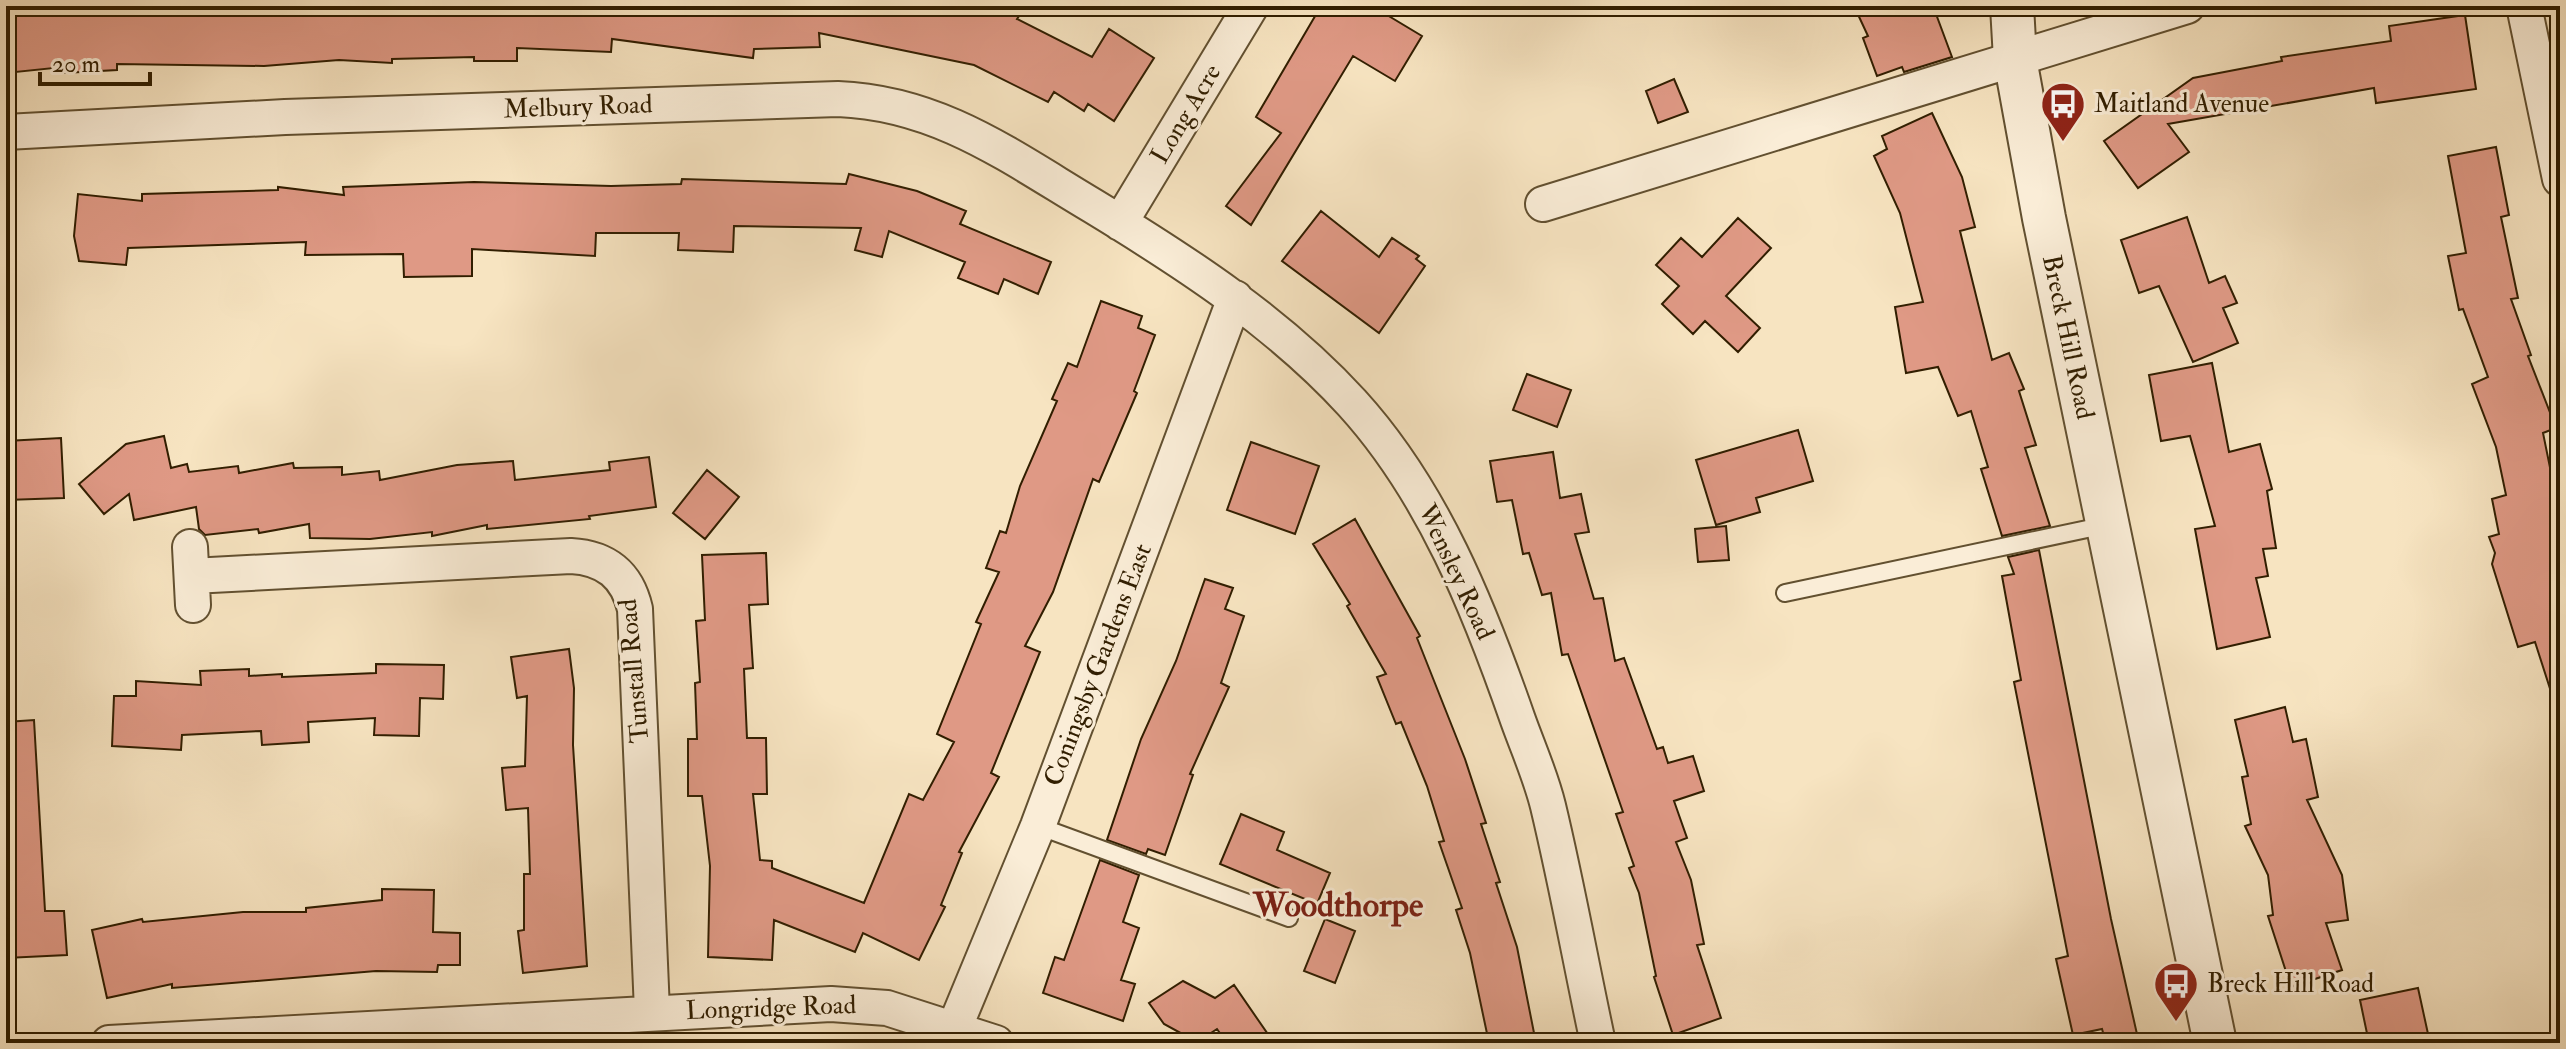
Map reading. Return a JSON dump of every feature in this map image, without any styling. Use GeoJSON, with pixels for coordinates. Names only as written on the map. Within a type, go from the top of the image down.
{"type":"FeatureCollection","features":[{"type":"Feature","properties":{"kind":"street","name":"Long Acre"},"geometry":{"type":"LineString","coordinates":[[1120,223],[1251,6]]}},
{"type":"Feature","properties":{"kind":"street","name":"Breck Hill Road"},"geometry":{"type":"LineString","coordinates":[[2012,6],[2015,59],[2107,524],[2215,1043]]}},
{"type":"Feature","properties":{"kind":"street"},"geometry":{"type":"LineString","coordinates":[[1543,204],[2187,6]]}},
{"type":"Feature","properties":{"kind":"street"},"geometry":{"type":"LineString","coordinates":[[2524,6],[2560,179]]}},
{"type":"Feature","properties":{"kind":"street","name":"Melbury Road"},"geometry":{"type":"LineString","coordinates":[[6,132],[285,117],[856,100],[900,106],[947,121],[1120,223]]}},
{"type":"Feature","properties":{"kind":"street","name":"Wensley Road"},"geometry":{"type":"LineString","coordinates":[[1120,223],[1235,298],[1321,372],[1352,403],[1404,470],[1445,542],[1496,658],[1547,803],[1598,1043]]}},
{"type":"Feature","properties":{"kind":"street","name":"Coningsby Gardens East"},"geometry":{"type":"LineString","coordinates":[[954,1029],[1038,826],[1235,298]]}},
{"type":"Feature","properties":{"kind":"street","name":"Tunstall Road"},"geometry":{"type":"LineString","coordinates":[[192,576],[571,556],[590,557],[614,570],[625,581],[635,609],[652,1011]]}},
{"type":"Feature","properties":{"kind":"street","name":"Longridge Road"},"geometry":{"type":"LineString","coordinates":[[109,1043],[652,1011],[853,1004],[887,1008],[996,1043]]}},
{"type":"Feature","properties":{"kind":"lane"},"geometry":{"type":"LineString","coordinates":[[1785,593],[2107,524]]}},
{"type":"Feature","properties":{"kind":"lane"},"geometry":{"type":"LineString","coordinates":[[1038,826],[1289,918]]}},
{"type":"Feature","properties":{"kind":"building"},"geometry":{"type":"Polygon","coordinates":[[[6,6],[258,6],[258,15],[338,6],[656,6],[694,11],[694,6],[755,9],[755,6],[1000,6],[1019,16],[1017,19],[1092,57],[1109,29],[1154,58],[1114,121],[1088,104],[1084,111],[1054,92],[1048,102],[974,65],[819,33],[820,47],[754,49],[753,58],[612,39],[611,52],[517,48],[517,61],[474,61],[474,57],[392,59],[392,63],[339,60],[264,66],[117,64],[117,70],[64,73],[63,67],[6,73],[6,6]]]}},
{"type":"Feature","properties":{"kind":"building"},"geometry":{"type":"Polygon","coordinates":[[[1321,6],[1372,6],[1422,36],[1395,81],[1353,56],[1251,225],[1226,206],[1281,133],[1256,117],[1321,6]]]}},
{"type":"Feature","properties":{"kind":"building"},"geometry":{"type":"Polygon","coordinates":[[[1854,6],[1933,6],[1952,57],[1904,72],[1902,67],[1877,76],[1863,38],[1868,36],[1854,6]]]}},
{"type":"Feature","properties":{"kind":"building"},"geometry":{"type":"Polygon","coordinates":[[[2465,15],[2476,89],[2376,103],[2374,88],[2168,124],[2189,152],[2138,188],[2104,141],[2193,78],[2282,61],[2281,57],[2391,41],[2389,26],[2465,15]]]}},
{"type":"Feature","properties":{"kind":"building"},"geometry":{"type":"Polygon","coordinates":[[[1674,79],[1688,112],[1658,123],[1646,91],[1674,79]]]}},
{"type":"Feature","properties":{"kind":"building"},"geometry":{"type":"Polygon","coordinates":[[[1932,113],[1962,177],[1975,227],[1960,231],[1992,360],[2009,353],[2024,389],[2019,391],[2036,445],[2025,448],[2050,526],[2002,536],[1981,469],[1988,467],[1971,411],[1958,416],[1938,367],[1906,373],[1895,307],[1923,302],[1900,213],[1874,156],[1887,149],[1882,136],[1932,113]]]}},
{"type":"Feature","properties":{"kind":"building"},"geometry":{"type":"Polygon","coordinates":[[[2496,147],[2509,215],[2501,217],[2518,298],[2511,299],[2531,355],[2528,356],[2556,428],[2543,433],[2560,517],[2560,700],[2554,701],[2535,642],[2518,647],[2492,564],[2495,553],[2489,537],[2499,534],[2492,499],[2506,495],[2496,447],[2472,384],[2488,377],[2463,309],[2459,310],[2448,256],[2466,253],[2448,156],[2496,147]]]}},
{"type":"Feature","properties":{"kind":"building"},"geometry":{"type":"Polygon","coordinates":[[[849,174],[917,191],[966,211],[960,224],[1051,262],[1038,294],[1004,279],[998,294],[958,278],[965,262],[889,231],[882,257],[855,250],[861,228],[734,226],[733,252],[678,250],[679,233],[596,233],[595,256],[472,249],[472,276],[404,277],[403,254],[305,255],[306,242],[128,248],[126,265],[79,261],[74,236],[78,194],[142,201],[142,194],[278,190],[278,187],[344,195],[343,187],[474,182],[611,186],[681,184],[682,179],[846,184],[849,174]]]}},
{"type":"Feature","properties":{"kind":"building"},"geometry":{"type":"Polygon","coordinates":[[[1321,211],[1379,257],[1392,238],[1419,256],[1416,259],[1425,266],[1379,333],[1282,261],[1321,211]]]}},
{"type":"Feature","properties":{"kind":"building"},"geometry":{"type":"Polygon","coordinates":[[[2187,217],[2209,283],[2225,276],[2237,303],[2223,308],[2238,343],[2193,362],[2159,286],[2139,293],[2121,240],[2187,217]]]}},
{"type":"Feature","properties":{"kind":"building"},"geometry":{"type":"Polygon","coordinates":[[[1738,218],[1771,248],[1726,296],[1760,328],[1738,352],[1705,321],[1693,334],[1662,304],[1679,286],[1656,265],[1681,238],[1702,257],[1738,218]]]}},
{"type":"Feature","properties":{"kind":"building"},"geometry":{"type":"Polygon","coordinates":[[[1101,301],[1142,316],[1138,328],[1155,335],[1134,391],[1137,393],[1099,482],[1093,479],[1053,592],[1025,646],[1040,652],[991,773],[999,777],[959,852],[962,853],[941,905],[945,907],[919,960],[863,933],[855,952],[774,920],[772,960],[708,957],[710,866],[702,796],[688,796],[688,739],[697,739],[695,683],[700,682],[696,621],[705,620],[702,555],[766,553],[768,604],[749,605],[753,668],[744,669],[747,738],[766,738],[767,794],[753,794],[760,860],[772,861],[772,868],[864,903],[909,794],[923,800],[954,742],[937,734],[981,624],[976,622],[999,572],[986,568],[1000,531],[1006,533],[1020,486],[1057,401],[1052,399],[1068,363],[1077,367],[1101,301]]]}},
{"type":"Feature","properties":{"kind":"building"},"geometry":{"type":"Polygon","coordinates":[[[2212,363],[2229,452],[2260,444],[2272,489],[2267,491],[2276,548],[2263,549],[2268,576],[2256,578],[2270,637],[2217,649],[2195,529],[2215,526],[2190,436],[2161,441],[2149,375],[2212,363]]]}},
{"type":"Feature","properties":{"kind":"building"},"geometry":{"type":"Polygon","coordinates":[[[1527,374],[1571,390],[1557,427],[1513,410],[1527,374]]]}},
{"type":"Feature","properties":{"kind":"building"},"geometry":{"type":"Polygon","coordinates":[[[1798,430],[1813,481],[1756,498],[1760,512],[1716,525],[1696,460],[1798,430]]]}},
{"type":"Feature","properties":{"kind":"building"},"geometry":{"type":"Polygon","coordinates":[[[164,436],[171,468],[187,464],[189,472],[238,466],[239,473],[293,463],[294,468],[342,467],[342,475],[379,471],[380,480],[457,465],[513,461],[515,480],[610,470],[609,462],[649,457],[656,507],[589,516],[590,519],[487,529],[487,525],[432,536],[432,532],[370,539],[310,538],[309,524],[259,533],[258,529],[205,535],[199,529],[196,507],[134,520],[129,494],[104,514],[79,484],[126,444],[164,436]]]}},
{"type":"Feature","properties":{"kind":"building"},"geometry":{"type":"Polygon","coordinates":[[[61,438],[64,498],[6,500],[6,441],[61,438]]]}},
{"type":"Feature","properties":{"kind":"building"},"geometry":{"type":"Polygon","coordinates":[[[1251,442],[1319,466],[1295,534],[1227,510],[1251,442]]]}},
{"type":"Feature","properties":{"kind":"building"},"geometry":{"type":"Polygon","coordinates":[[[1553,452],[1560,498],[1581,494],[1589,532],[1575,534],[1594,599],[1603,598],[1615,661],[1624,658],[1657,749],[1663,747],[1668,763],[1693,756],[1704,791],[1674,801],[1687,838],[1676,842],[1691,880],[1704,944],[1697,945],[1721,1018],[1673,1035],[1654,977],[1639,893],[1629,868],[1634,866],[1616,814],[1623,812],[1568,654],[1562,655],[1551,593],[1542,595],[1529,553],[1523,554],[1512,500],[1497,502],[1490,461],[1553,452]]]}},
{"type":"Feature","properties":{"kind":"building"},"geometry":{"type":"Polygon","coordinates":[[[707,470],[739,497],[705,539],[673,513],[707,470]]]}},
{"type":"Feature","properties":{"kind":"building"},"geometry":{"type":"Polygon","coordinates":[[[1355,519],[1420,636],[1417,638],[1465,759],[1486,823],[1481,824],[1500,882],[1496,883],[1517,947],[1536,1043],[1489,1043],[1470,953],[1456,910],[1462,908],[1439,842],[1444,841],[1427,786],[1401,722],[1396,724],[1377,677],[1386,674],[1347,606],[1350,604],[1313,544],[1355,519]]]}},
{"type":"Feature","properties":{"kind":"building"},"geometry":{"type":"Polygon","coordinates":[[[1726,526],[1729,560],[1698,562],[1695,529],[1726,526]]]}},
{"type":"Feature","properties":{"kind":"building"},"geometry":{"type":"Polygon","coordinates":[[[2039,550],[2111,919],[2139,1043],[2106,1043],[2102,1029],[2073,1035],[2056,959],[2068,956],[2014,682],[2021,680],[2002,576],[2014,574],[2008,557],[2039,550]]]}},
{"type":"Feature","properties":{"kind":"building"},"geometry":{"type":"Polygon","coordinates":[[[1205,579],[1233,588],[1225,609],[1244,616],[1221,683],[1229,687],[1190,774],[1193,775],[1165,855],[1148,849],[1146,854],[1107,840],[1141,739],[1176,661],[1205,579]]]}},
{"type":"Feature","properties":{"kind":"building"},"geometry":{"type":"Polygon","coordinates":[[[569,649],[574,688],[573,745],[587,966],[523,973],[518,931],[524,930],[524,874],[530,874],[528,808],[506,810],[502,768],[525,766],[527,696],[517,698],[511,657],[569,649]]]}},
{"type":"Feature","properties":{"kind":"building"},"geometry":{"type":"Polygon","coordinates":[[[376,664],[444,665],[443,699],[420,698],[419,736],[374,735],[375,718],[308,722],[309,742],[262,745],[261,731],[182,735],[181,750],[112,746],[114,696],[136,696],[136,681],[201,685],[200,671],[249,669],[249,676],[376,673],[376,664]]]}},
{"type":"Feature","properties":{"kind":"building"},"geometry":{"type":"Polygon","coordinates":[[[2285,707],[2293,742],[2306,739],[2318,797],[2307,800],[2342,875],[2348,920],[2326,923],[2342,970],[2291,987],[2268,916],[2273,915],[2268,875],[2245,826],[2251,824],[2242,777],[2248,776],[2235,720],[2285,707]]]}},
{"type":"Feature","properties":{"kind":"building"},"geometry":{"type":"Polygon","coordinates":[[[34,720],[45,911],[64,911],[67,955],[6,958],[6,722],[34,720]]]}},
{"type":"Feature","properties":{"kind":"building"},"geometry":{"type":"Polygon","coordinates":[[[1241,814],[1284,832],[1277,850],[1330,873],[1317,904],[1220,864],[1241,814]]]}},
{"type":"Feature","properties":{"kind":"building"},"geometry":{"type":"Polygon","coordinates":[[[1100,860],[1139,875],[1123,922],[1139,928],[1121,980],[1135,984],[1123,1021],[1043,993],[1055,957],[1064,960],[1100,860]]]}},
{"type":"Feature","properties":{"kind":"building"},"geometry":{"type":"Polygon","coordinates":[[[382,889],[434,890],[433,932],[460,933],[460,965],[438,965],[437,972],[376,971],[172,988],[172,984],[107,998],[92,930],[142,919],[143,922],[243,912],[306,912],[306,908],[382,900],[382,889]]]}},
{"type":"Feature","properties":{"kind":"building"},"geometry":{"type":"Polygon","coordinates":[[[1325,919],[1355,931],[1335,983],[1304,971],[1325,919]]]}},
{"type":"Feature","properties":{"kind":"building"},"geometry":{"type":"Polygon","coordinates":[[[1183,981],[1215,998],[1234,985],[1274,1043],[1227,1043],[1217,1029],[1197,1042],[1164,1024],[1149,1003],[1183,981]]]}},
{"type":"Feature","properties":{"kind":"building"},"geometry":{"type":"Polygon","coordinates":[[[2418,988],[2430,1043],[2369,1043],[2360,1000],[2418,988]]]}},
{"type":"Feature","properties":{"kind":"place","name":"Maitland Avenue"},"geometry":{"type":"Point","coordinates":[2063,143]}},
{"type":"Feature","properties":{"kind":"place","name":"Breck Hill Road"},"geometry":{"type":"Point","coordinates":[2176,1023]}},
{"type":"Feature","properties":{"kind":"district","name":"Woodthorpe"},"geometry":{"type":"Point","coordinates":[1338,905]}}]}
